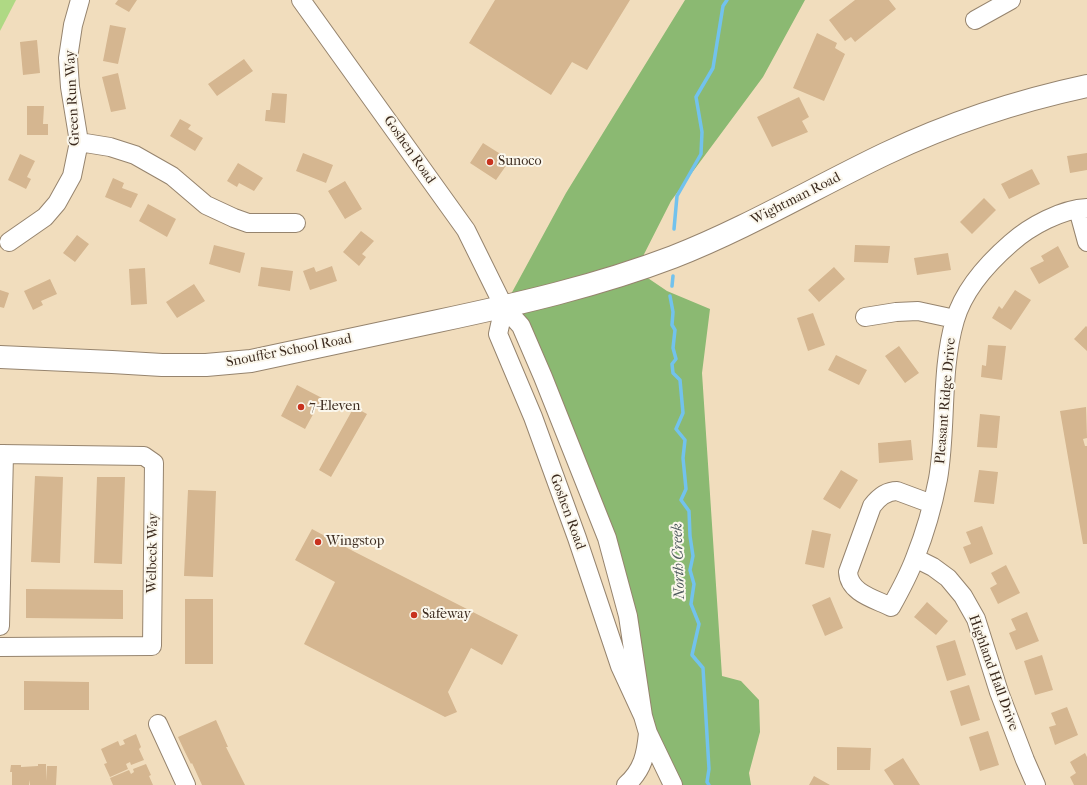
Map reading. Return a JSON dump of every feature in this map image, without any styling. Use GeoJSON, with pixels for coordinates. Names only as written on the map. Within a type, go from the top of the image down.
{"type":"FeatureCollection","features":[{"type":"Feature","properties":{"kind":"main road","name":"Wightman Road"},"geometry":{"type":"LineString","coordinates":[[504,307],[598,283],[671,258],[708,243],[886,154],[934,132],[1010,105],[1087,86]]}},
{"type":"Feature","properties":{"kind":"main road","name":"Snouffer School Road"},"geometry":{"type":"LineString","coordinates":[[0,357],[162,365],[206,365],[251,361],[504,307]]}},
{"type":"Feature","properties":{"kind":"street","name":"Green Run Way"},"geometry":{"type":"LineString","coordinates":[[9,242],[45,217],[57,203],[72,176],[79,142],[70,87],[68,58],[73,25],[80,0]]}},
{"type":"Feature","properties":{"kind":"street","name":"Goshen Road"},"geometry":{"type":"LineString","coordinates":[[301,0],[466,230],[504,307],[521,326],[607,538],[628,616],[646,724]]}},
{"type":"Feature","properties":{"kind":"street"},"geometry":{"type":"LineString","coordinates":[[975,20],[1011,0]]}},
{"type":"Feature","properties":{"kind":"street"},"geometry":{"type":"LineString","coordinates":[[79,142],[110,147],[135,156],[172,176],[206,205],[234,218],[248,223],[296,223]]}},
{"type":"Feature","properties":{"kind":"street"},"geometry":{"type":"LineString","coordinates":[[1082,208],[1087,242]]}},
{"type":"Feature","properties":{"kind":"street","name":"Pleasant Ridge Drive"},"geometry":{"type":"LineString","coordinates":[[932,504],[902,493],[891,491],[882,495],[872,506],[848,572],[848,578],[852,584],[863,594],[892,607],[915,558],[932,504],[941,458],[947,352],[955,319],[964,300],[976,280],[996,256],[1017,238],[1041,222],[1082,208]]}},
{"type":"Feature","properties":{"kind":"street","name":"Goshen Road"},"geometry":{"type":"LineString","coordinates":[[504,307],[498,334],[536,424],[577,538],[620,666],[646,724],[669,784]]}},
{"type":"Feature","properties":{"kind":"street"},"geometry":{"type":"LineString","coordinates":[[865,317],[896,312],[918,311],[955,319]]}},
{"type":"Feature","properties":{"kind":"street"},"geometry":{"type":"LineString","coordinates":[[0,626],[2,454]]}},
{"type":"Feature","properties":{"kind":"street","name":"Welbeck Way"},"geometry":{"type":"LineString","coordinates":[[0,646],[152,646],[154,463],[144,456],[2,454]]}},
{"type":"Feature","properties":{"kind":"street","name":"Highland Hall Drive"},"geometry":{"type":"LineString","coordinates":[[915,558],[933,567],[948,578],[962,596],[976,619],[998,692],[1036,785]]}},
{"type":"Feature","properties":{"kind":"street"},"geometry":{"type":"LineString","coordinates":[[158,724],[186,785]]}},
{"type":"Feature","properties":{"kind":"street"},"geometry":{"type":"LineString","coordinates":[[626,785],[639,770],[646,753],[646,724]]}},
{"type":"Feature","properties":{"kind":"green space"},"geometry":{"type":"Polygon","coordinates":[[[0,0],[16,0],[0,31],[0,0]]]}},
{"type":"Feature","properties":{"kind":"green space"},"geometry":{"type":"Polygon","coordinates":[[[685,0],[805,0],[763,77],[671,201],[636,270],[667,291],[710,309],[702,373],[722,676],[741,681],[759,700],[760,732],[749,773],[751,785],[673,785],[648,733],[607,537],[504,307],[566,193],[685,0]]]}},
{"type":"Feature","properties":{"kind":"building"},"geometry":{"type":"Polygon","coordinates":[[[118,0],[137,0],[129,12],[115,4],[118,0]]]}},
{"type":"Feature","properties":{"kind":"building"},"geometry":{"type":"Polygon","coordinates":[[[495,0],[630,0],[587,70],[572,62],[551,95],[469,43],[495,0]]]}},
{"type":"Feature","properties":{"kind":"building"},"geometry":{"type":"Polygon","coordinates":[[[855,0],[889,0],[896,9],[855,42],[851,37],[845,41],[829,20],[855,0]]]}},
{"type":"Feature","properties":{"kind":"building"},"geometry":{"type":"Polygon","coordinates":[[[110,25],[126,28],[118,64],[103,61],[110,25]]]}},
{"type":"Feature","properties":{"kind":"building"},"geometry":{"type":"Polygon","coordinates":[[[817,33],[837,43],[835,48],[845,54],[824,101],[793,88],[817,33]]]}},
{"type":"Feature","properties":{"kind":"building"},"geometry":{"type":"Polygon","coordinates":[[[37,40],[40,73],[23,75],[20,42],[37,40]]]}},
{"type":"Feature","properties":{"kind":"building"},"geometry":{"type":"Polygon","coordinates":[[[244,59],[253,71],[217,96],[208,84],[244,59]]]}},
{"type":"Feature","properties":{"kind":"building"},"geometry":{"type":"Polygon","coordinates":[[[118,73],[126,109],[111,112],[102,77],[118,73]]]}},
{"type":"Feature","properties":{"kind":"building"},"geometry":{"type":"Polygon","coordinates":[[[272,93],[287,94],[285,123],[265,121],[266,110],[270,110],[272,93]]]}},
{"type":"Feature","properties":{"kind":"building"},"geometry":{"type":"Polygon","coordinates":[[[799,97],[809,117],[802,121],[808,132],[772,147],[757,117],[799,97]]]}},
{"type":"Feature","properties":{"kind":"building"},"geometry":{"type":"Polygon","coordinates":[[[27,106],[44,106],[43,124],[48,124],[48,135],[27,135],[27,106]]]}},
{"type":"Feature","properties":{"kind":"building"},"geometry":{"type":"Polygon","coordinates":[[[180,119],[191,125],[188,129],[203,138],[195,151],[170,136],[180,119]]]}},
{"type":"Feature","properties":{"kind":"building","name":"Sunoco"},"geometry":{"type":"Polygon","coordinates":[[[483,143],[510,160],[496,180],[470,163],[483,143]]]}},
{"type":"Feature","properties":{"kind":"building"},"geometry":{"type":"Polygon","coordinates":[[[303,153],[333,165],[326,183],[296,171],[303,153]]]}},
{"type":"Feature","properties":{"kind":"building"},"geometry":{"type":"Polygon","coordinates":[[[1087,153],[1087,170],[1070,173],[1067,156],[1087,153]]]}},
{"type":"Feature","properties":{"kind":"building"},"geometry":{"type":"Polygon","coordinates":[[[20,154],[35,161],[27,177],[31,179],[26,189],[8,180],[20,154]]]}},
{"type":"Feature","properties":{"kind":"building"},"geometry":{"type":"Polygon","coordinates":[[[238,163],[263,178],[254,191],[239,183],[237,187],[227,181],[238,163]]]}},
{"type":"Feature","properties":{"kind":"building"},"geometry":{"type":"Polygon","coordinates":[[[1032,169],[1040,184],[1009,199],[1001,184],[1032,169]]]}},
{"type":"Feature","properties":{"kind":"building"},"geometry":{"type":"Polygon","coordinates":[[[113,178],[124,183],[122,188],[138,194],[131,208],[105,197],[113,178]]]}},
{"type":"Feature","properties":{"kind":"building"},"geometry":{"type":"Polygon","coordinates":[[[345,181],[362,209],[345,219],[328,191],[345,181]]]}},
{"type":"Feature","properties":{"kind":"building"},"geometry":{"type":"Polygon","coordinates":[[[984,198],[996,210],[972,234],[960,222],[984,198]]]}},
{"type":"Feature","properties":{"kind":"building"},"geometry":{"type":"Polygon","coordinates":[[[148,204],[176,219],[167,237],[139,221],[148,204]]]}},
{"type":"Feature","properties":{"kind":"building"},"geometry":{"type":"Polygon","coordinates":[[[361,231],[374,241],[362,254],[366,257],[359,266],[343,252],[361,231]]]}},
{"type":"Feature","properties":{"kind":"building"},"geometry":{"type":"Polygon","coordinates":[[[77,235],[89,244],[75,262],[63,253],[77,235]]]}},
{"type":"Feature","properties":{"kind":"building"},"geometry":{"type":"Polygon","coordinates":[[[214,245],[245,253],[240,273],[209,264],[214,245]]]}},
{"type":"Feature","properties":{"kind":"building"},"geometry":{"type":"Polygon","coordinates":[[[855,245],[890,246],[888,263],[854,262],[855,245]]]}},
{"type":"Feature","properties":{"kind":"building"},"geometry":{"type":"Polygon","coordinates":[[[1058,246],[1069,267],[1039,284],[1030,268],[1044,261],[1041,256],[1058,246]]]}},
{"type":"Feature","properties":{"kind":"building"},"geometry":{"type":"Polygon","coordinates":[[[948,253],[951,270],[917,275],[914,258],[948,253]]]}},
{"type":"Feature","properties":{"kind":"building"},"geometry":{"type":"Polygon","coordinates":[[[332,266],[337,281],[310,290],[303,271],[314,267],[316,272],[332,266]]]}},
{"type":"Feature","properties":{"kind":"building"},"geometry":{"type":"Polygon","coordinates":[[[261,267],[293,271],[290,291],[258,286],[261,267]]]}},
{"type":"Feature","properties":{"kind":"building"},"geometry":{"type":"Polygon","coordinates":[[[834,267],[845,279],[819,302],[808,290],[834,267]]]}},
{"type":"Feature","properties":{"kind":"building"},"geometry":{"type":"Polygon","coordinates":[[[145,268],[147,304],[131,305],[129,269],[145,268]]]}},
{"type":"Feature","properties":{"kind":"building"},"geometry":{"type":"Polygon","coordinates":[[[50,279],[57,294],[41,301],[43,305],[33,310],[24,291],[50,279]]]}},
{"type":"Feature","properties":{"kind":"building"},"geometry":{"type":"Polygon","coordinates":[[[194,284],[205,301],[177,318],[166,302],[194,284]]]}},
{"type":"Feature","properties":{"kind":"building"},"geometry":{"type":"Polygon","coordinates":[[[0,290],[9,293],[4,308],[0,307],[0,290]]]}},
{"type":"Feature","properties":{"kind":"building"},"geometry":{"type":"Polygon","coordinates":[[[1015,290],[1031,300],[1011,330],[992,318],[999,306],[1002,309],[1015,290]]]}},
{"type":"Feature","properties":{"kind":"building"},"geometry":{"type":"Polygon","coordinates":[[[813,313],[825,345],[808,351],[797,318],[813,313]]]}},
{"type":"Feature","properties":{"kind":"building"},"geometry":{"type":"Polygon","coordinates":[[[1086,326],[1087,327],[1087,351],[1074,339],[1086,326]]]}},
{"type":"Feature","properties":{"kind":"building"},"geometry":{"type":"Polygon","coordinates":[[[988,345],[1006,346],[1002,380],[981,377],[982,365],[986,366],[988,345]]]}},
{"type":"Feature","properties":{"kind":"building"},"geometry":{"type":"Polygon","coordinates":[[[899,346],[919,373],[905,383],[885,356],[899,346]]]}},
{"type":"Feature","properties":{"kind":"building"},"geometry":{"type":"Polygon","coordinates":[[[836,355],[867,370],[859,385],[828,370],[836,355]]]}},
{"type":"Feature","properties":{"kind":"building","name":"7-Eleven"},"geometry":{"type":"Polygon","coordinates":[[[297,385],[322,398],[305,429],[281,416],[297,385]]]}},
{"type":"Feature","properties":{"kind":"building"},"geometry":{"type":"Polygon","coordinates":[[[354,407],[367,414],[331,477],[319,470],[354,407]]]}},
{"type":"Feature","properties":{"kind":"building"},"geometry":{"type":"Polygon","coordinates":[[[1086,407],[1087,438],[1083,439],[1085,446],[1087,446],[1087,544],[1083,544],[1060,411],[1086,407]]]}},
{"type":"Feature","properties":{"kind":"building"},"geometry":{"type":"Polygon","coordinates":[[[980,414],[1000,416],[997,448],[977,447],[980,414]]]}},
{"type":"Feature","properties":{"kind":"building"},"geometry":{"type":"Polygon","coordinates":[[[911,440],[913,460],[879,463],[878,443],[911,440]]]}},
{"type":"Feature","properties":{"kind":"building"},"geometry":{"type":"Polygon","coordinates":[[[841,470],[858,480],[840,509],[823,499],[841,470]]]}},
{"type":"Feature","properties":{"kind":"building"},"geometry":{"type":"Polygon","coordinates":[[[979,470],[998,472],[994,504],[974,502],[979,470]]]}},
{"type":"Feature","properties":{"kind":"building"},"geometry":{"type":"Polygon","coordinates":[[[35,476],[63,477],[60,563],[31,562],[35,476]]]}},
{"type":"Feature","properties":{"kind":"building"},"geometry":{"type":"Polygon","coordinates":[[[97,477],[125,477],[122,564],[94,563],[97,477]]]}},
{"type":"Feature","properties":{"kind":"building"},"geometry":{"type":"Polygon","coordinates":[[[188,490],[216,491],[213,577],[184,576],[188,490]]]}},
{"type":"Feature","properties":{"kind":"building"},"geometry":{"type":"Polygon","coordinates":[[[982,526],[993,554],[970,564],[963,547],[971,544],[966,532],[982,526]]]}},
{"type":"Feature","properties":{"kind":"building"},"geometry":{"type":"Polygon","coordinates":[[[312,529],[518,635],[502,665],[471,648],[448,692],[457,712],[445,717],[304,644],[335,582],[295,560],[312,529]]]}},
{"type":"Feature","properties":{"kind":"building"},"geometry":{"type":"Polygon","coordinates":[[[812,530],[831,534],[824,568],[805,564],[812,530]]]}},
{"type":"Feature","properties":{"kind":"building"},"geometry":{"type":"Polygon","coordinates":[[[1006,565],[1020,593],[998,604],[990,588],[997,584],[991,573],[1006,565]]]}},
{"type":"Feature","properties":{"kind":"building"},"geometry":{"type":"Polygon","coordinates":[[[26,589],[123,590],[123,619],[26,618],[26,589]]]}},
{"type":"Feature","properties":{"kind":"building"},"geometry":{"type":"Polygon","coordinates":[[[830,597],[843,628],[825,636],[812,605],[830,597]]]}},
{"type":"Feature","properties":{"kind":"building"},"geometry":{"type":"Polygon","coordinates":[[[185,599],[213,599],[213,664],[185,664],[185,599]]]}},
{"type":"Feature","properties":{"kind":"building"},"geometry":{"type":"Polygon","coordinates":[[[927,602],[948,621],[936,635],[914,617],[927,602]]]}},
{"type":"Feature","properties":{"kind":"building"},"geometry":{"type":"Polygon","coordinates":[[[1027,612],[1039,641],[1016,650],[1009,633],[1016,630],[1011,619],[1027,612]]]}},
{"type":"Feature","properties":{"kind":"building"},"geometry":{"type":"Polygon","coordinates":[[[955,640],[966,675],[947,681],[936,646],[955,640]]]}},
{"type":"Feature","properties":{"kind":"building"},"geometry":{"type":"Polygon","coordinates":[[[1042,655],[1053,690],[1035,695],[1024,661],[1042,655]]]}},
{"type":"Feature","properties":{"kind":"building"},"geometry":{"type":"Polygon","coordinates":[[[24,681],[89,682],[89,710],[24,710],[24,681]]]}},
{"type":"Feature","properties":{"kind":"building"},"geometry":{"type":"Polygon","coordinates":[[[969,685],[980,720],[961,726],[950,691],[969,685]]]}},
{"type":"Feature","properties":{"kind":"building"},"geometry":{"type":"Polygon","coordinates":[[[1067,707],[1078,735],[1055,745],[1049,727],[1056,725],[1051,713],[1067,707]]]}},
{"type":"Feature","properties":{"kind":"building"},"geometry":{"type":"Polygon","coordinates":[[[216,720],[228,747],[226,747],[245,785],[202,785],[178,737],[216,720]]]}},
{"type":"Feature","properties":{"kind":"building"},"geometry":{"type":"Polygon","coordinates":[[[988,731],[999,765],[980,771],[969,737],[988,731]]]}},
{"type":"Feature","properties":{"kind":"building"},"geometry":{"type":"Polygon","coordinates":[[[136,734],[141,747],[139,749],[144,760],[131,765],[130,762],[126,764],[128,769],[110,777],[104,764],[107,763],[101,749],[118,741],[120,746],[125,744],[123,740],[136,734]]]}},
{"type":"Feature","properties":{"kind":"building"},"geometry":{"type":"Polygon","coordinates":[[[837,747],[871,748],[870,770],[837,770],[837,747]]]}},
{"type":"Feature","properties":{"kind":"building"},"geometry":{"type":"Polygon","coordinates":[[[1085,753],[1087,757],[1087,785],[1074,785],[1070,777],[1076,773],[1070,762],[1085,753]]]}},
{"type":"Feature","properties":{"kind":"building"},"geometry":{"type":"Polygon","coordinates":[[[903,758],[920,785],[894,785],[884,770],[903,758]]]}},
{"type":"Feature","properties":{"kind":"building"},"geometry":{"type":"Polygon","coordinates":[[[38,764],[46,764],[46,781],[47,766],[57,766],[56,785],[30,785],[29,780],[29,785],[12,785],[12,772],[10,772],[11,765],[21,765],[21,767],[38,766],[38,764]]]}},
{"type":"Feature","properties":{"kind":"building"},"geometry":{"type":"Polygon","coordinates":[[[146,764],[151,775],[149,776],[153,785],[113,785],[110,778],[129,770],[131,774],[134,772],[133,769],[146,764]]]}},
{"type":"Feature","properties":{"kind":"building"},"geometry":{"type":"Polygon","coordinates":[[[814,776],[830,785],[809,785],[814,776]]]}},
{"type":"Feature","properties":{"kind":"waterway","name":"North Creek"},"geometry":{"type":"LineString","coordinates":[[674,229],[677,196],[701,154],[702,132],[696,97],[713,68],[723,6],[727,0]]}},
{"type":"Feature","properties":{"kind":"waterway","name":"North Creek"},"geometry":{"type":"LineString","coordinates":[[672,286],[673,276]]}},
{"type":"Feature","properties":{"kind":"waterway","name":"North Creek"},"geometry":{"type":"LineString","coordinates":[[670,296],[673,312],[672,325],[675,330],[673,348],[676,359],[672,364],[673,373],[680,380],[683,413],[676,429],[685,440],[683,458],[686,489],[681,500],[689,511],[690,536],[693,556],[690,570],[694,584],[691,604],[699,624],[692,655],[703,668],[709,769],[707,782],[709,785]]}},
{"type":"Feature","properties":{"kind":"place","name":"Sunoco"},"geometry":{"type":"Point","coordinates":[490,162]}},
{"type":"Feature","properties":{"kind":"place","name":"7-Eleven"},"geometry":{"type":"Point","coordinates":[301,407]}},
{"type":"Feature","properties":{"kind":"place","name":"Wingstop"},"geometry":{"type":"Point","coordinates":[318,542]}},
{"type":"Feature","properties":{"kind":"place","name":"Safeway"},"geometry":{"type":"Point","coordinates":[414,615]}}]}
